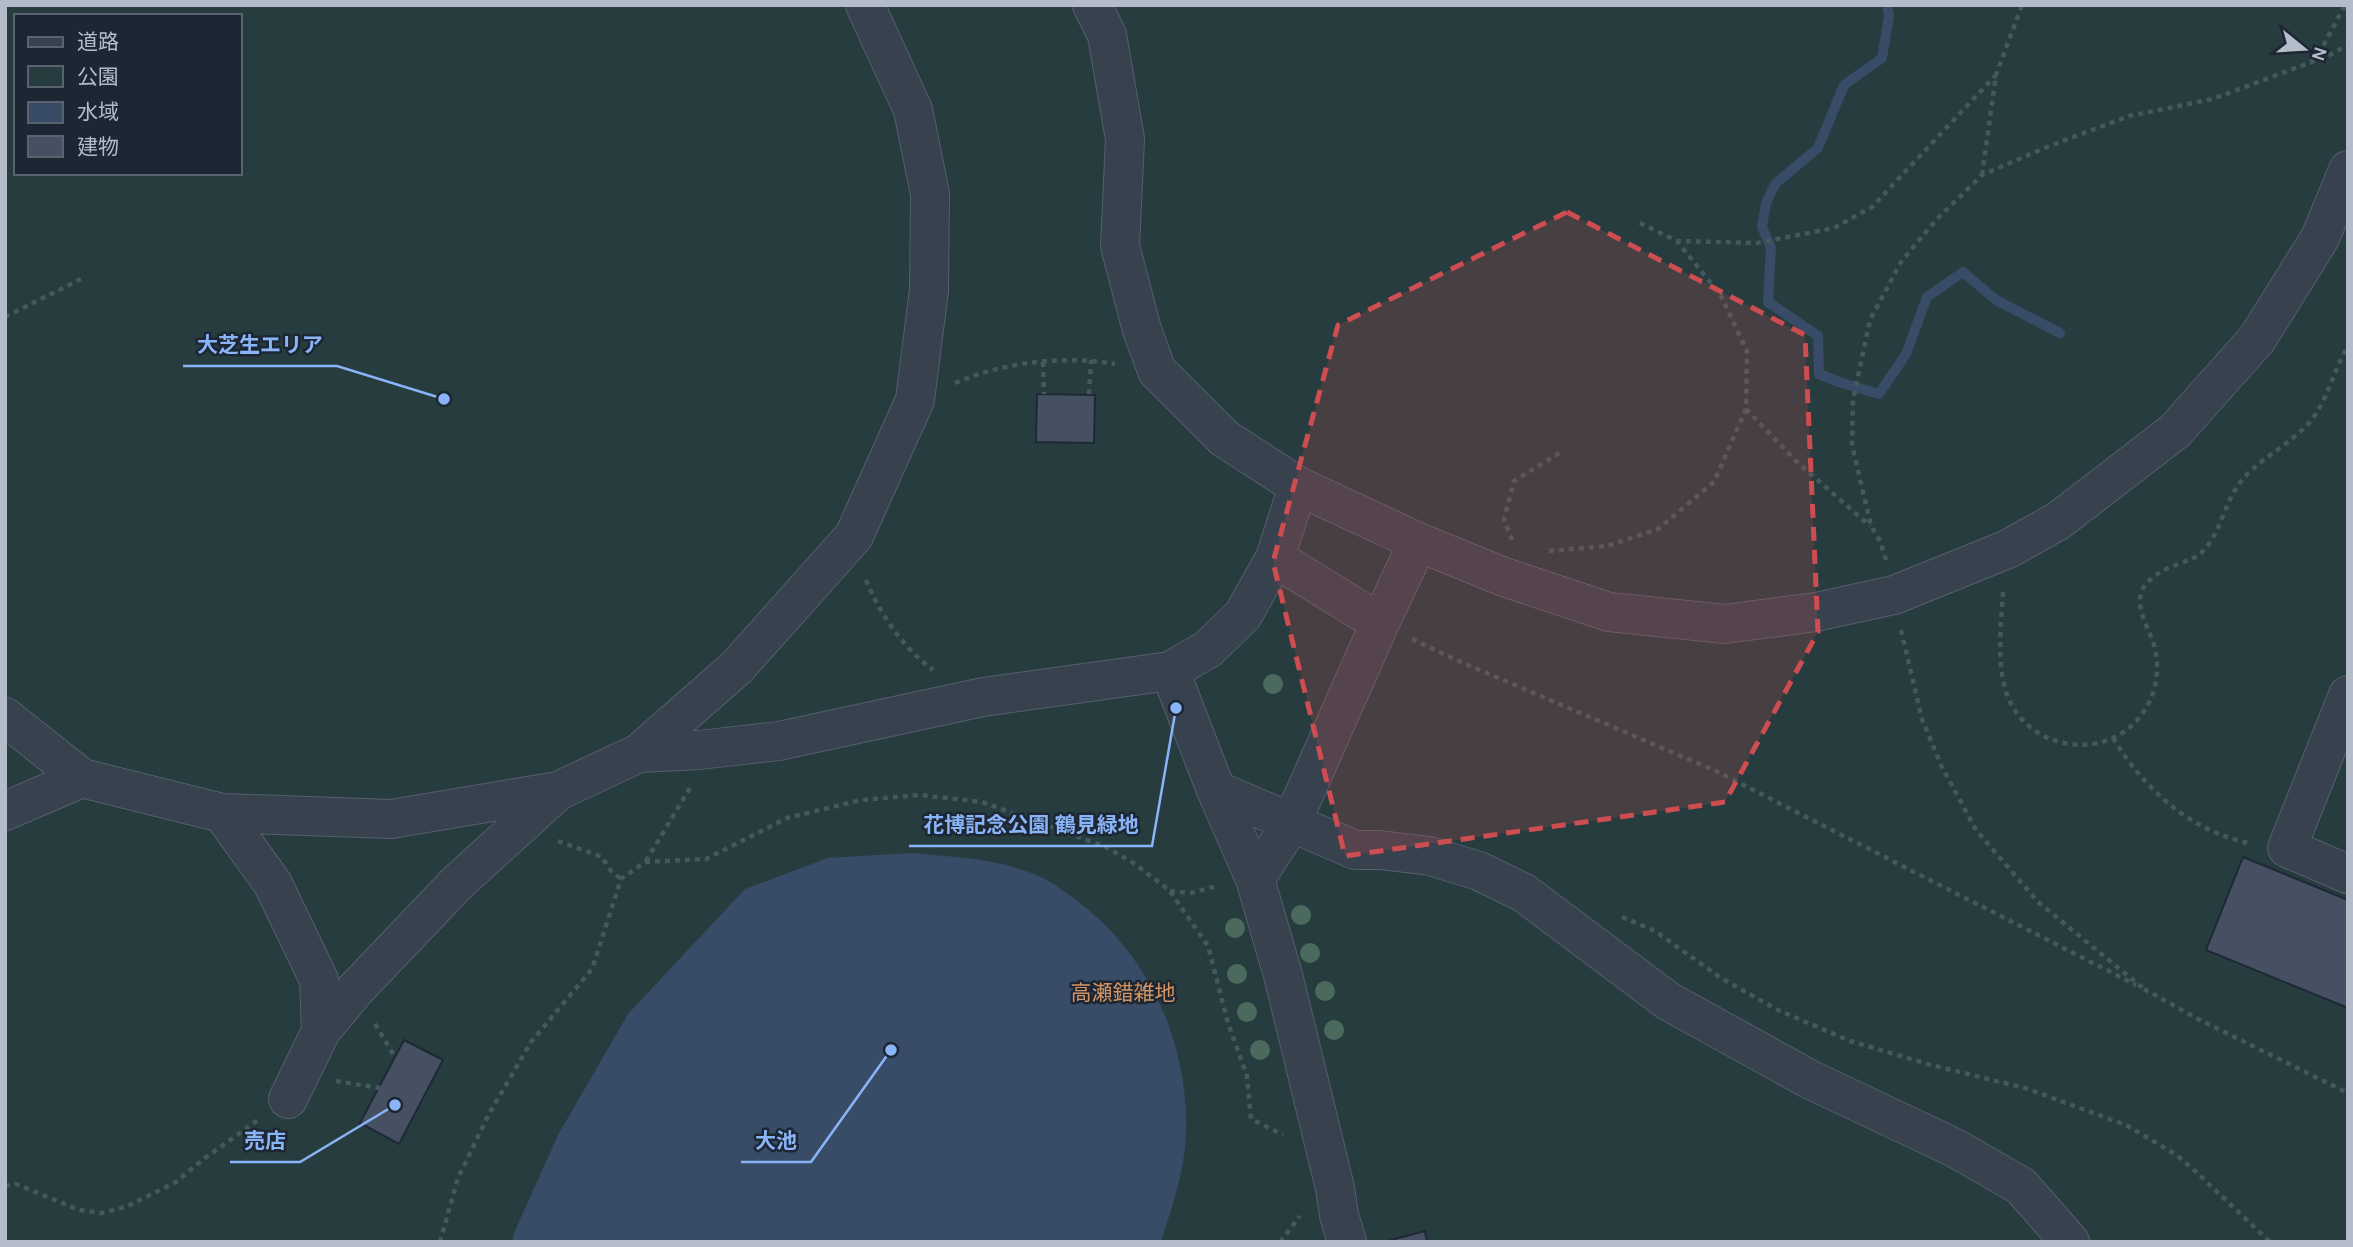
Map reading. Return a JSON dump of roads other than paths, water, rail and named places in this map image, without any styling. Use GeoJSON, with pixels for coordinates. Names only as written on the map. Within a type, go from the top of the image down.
{"type":"FeatureCollection","features":[{"type":"Feature","properties":{"kind":"street"},"geometry":{"type":"LineString","coordinates":[[288,1099],[321,1031],[355,990],[457,883],[545,803],[639,753],[736,668],[854,536],[915,400],[929,290],[930,194],[913,110],[865,5]]}},
{"type":"Feature","properties":{"kind":"street"},"geometry":{"type":"LineString","coordinates":[[1092,5],[1107,35],[1125,139],[1120,246],[1142,330],[1157,371],[1224,438],[1298,486],[1418,542],[1504,577],[1609,612],[1725,624],[1816,612],[1894,595],[2008,549],[2058,521],[2175,431],[2257,339],[2334,244],[2348,170]]}},
{"type":"Feature","properties":{"kind":"street"},"geometry":{"type":"LineString","coordinates":[[639,753],[699,750],[779,741],[983,697],[1170,671],[1208,649],[1242,615],[1275,558],[1298,486]]}},
{"type":"Feature","properties":{"kind":"street"},"geometry":{"type":"LineString","coordinates":[[1255,879],[1291,824],[1418,542]]}},
{"type":"Feature","properties":{"kind":"street"},"geometry":{"type":"LineString","coordinates":[[1275,558],[1380,623]]}},
{"type":"Feature","properties":{"kind":"street"},"geometry":{"type":"LineString","coordinates":[[1170,671],[1216,790],[1255,879],[1283,975],[1347,1242]]}},
{"type":"Feature","properties":{"kind":"street"},"geometry":{"type":"LineString","coordinates":[[2348,695],[2287,848],[2348,874]]}},
{"type":"Feature","properties":{"kind":"street"},"geometry":{"type":"LineString","coordinates":[[5,717],[82,778],[222,813],[391,819],[545,803]]}},
{"type":"Feature","properties":{"kind":"street"},"geometry":{"type":"LineString","coordinates":[[5,811],[82,778]]}},
{"type":"Feature","properties":{"kind":"street"},"geometry":{"type":"LineString","coordinates":[[1216,790],[1355,850],[1430,856],[1479,871],[1513,887],[1545,907],[1668,1001],[1809,1079],[1955,1148],[2021,1186],[2070,1242]]}},
{"type":"Feature","properties":{"kind":"street"},"geometry":{"type":"LineString","coordinates":[[222,813],[273,884],[319,980],[321,1031]]}},
{"type":"Feature","properties":{"kind":"water"},"geometry":{"type":"Polygon","coordinates":[[[911,853],[987,861],[1017,868],[1045,879],[1070,895],[1105,925],[1127,950],[1145,977],[1172,1036],[1181,1068],[1185,1100],[1183,1161],[1161,1242],[512,1242],[558,1135],[628,1014],[745,889],[828,858],[911,853]]]}},
{"type":"Feature","properties":{"kind":"waterway"},"geometry":{"type":"LineString","coordinates":[[1887,5],[1889,16],[1882,58],[1844,85],[1818,148],[1775,184],[1766,203],[1762,227],[1771,248],[1768,302],[1818,336],[1819,374],[1879,394],[1906,354],[1927,297],[1963,272],[1996,300],[2060,333]]}},
{"type":"Feature","properties":{"kind":"place","name":"大芝生エリア"},"geometry":{"type":"Point","coordinates":[444,399]}},
{"type":"Feature","properties":{"kind":"place","name":"花博記念公園 鶴見緑地"},"geometry":{"type":"Point","coordinates":[1176,708]}},
{"type":"Feature","properties":{"kind":"place","name":"大池"},"geometry":{"type":"Point","coordinates":[891,1050]}},
{"type":"Feature","properties":{"kind":"place","name":"売店"},"geometry":{"type":"Point","coordinates":[395,1105]}},
{"type":"Feature","properties":{"kind":"district","name":"高瀬錯雑地"},"geometry":{"type":"Point","coordinates":[1123,993]}}]}
